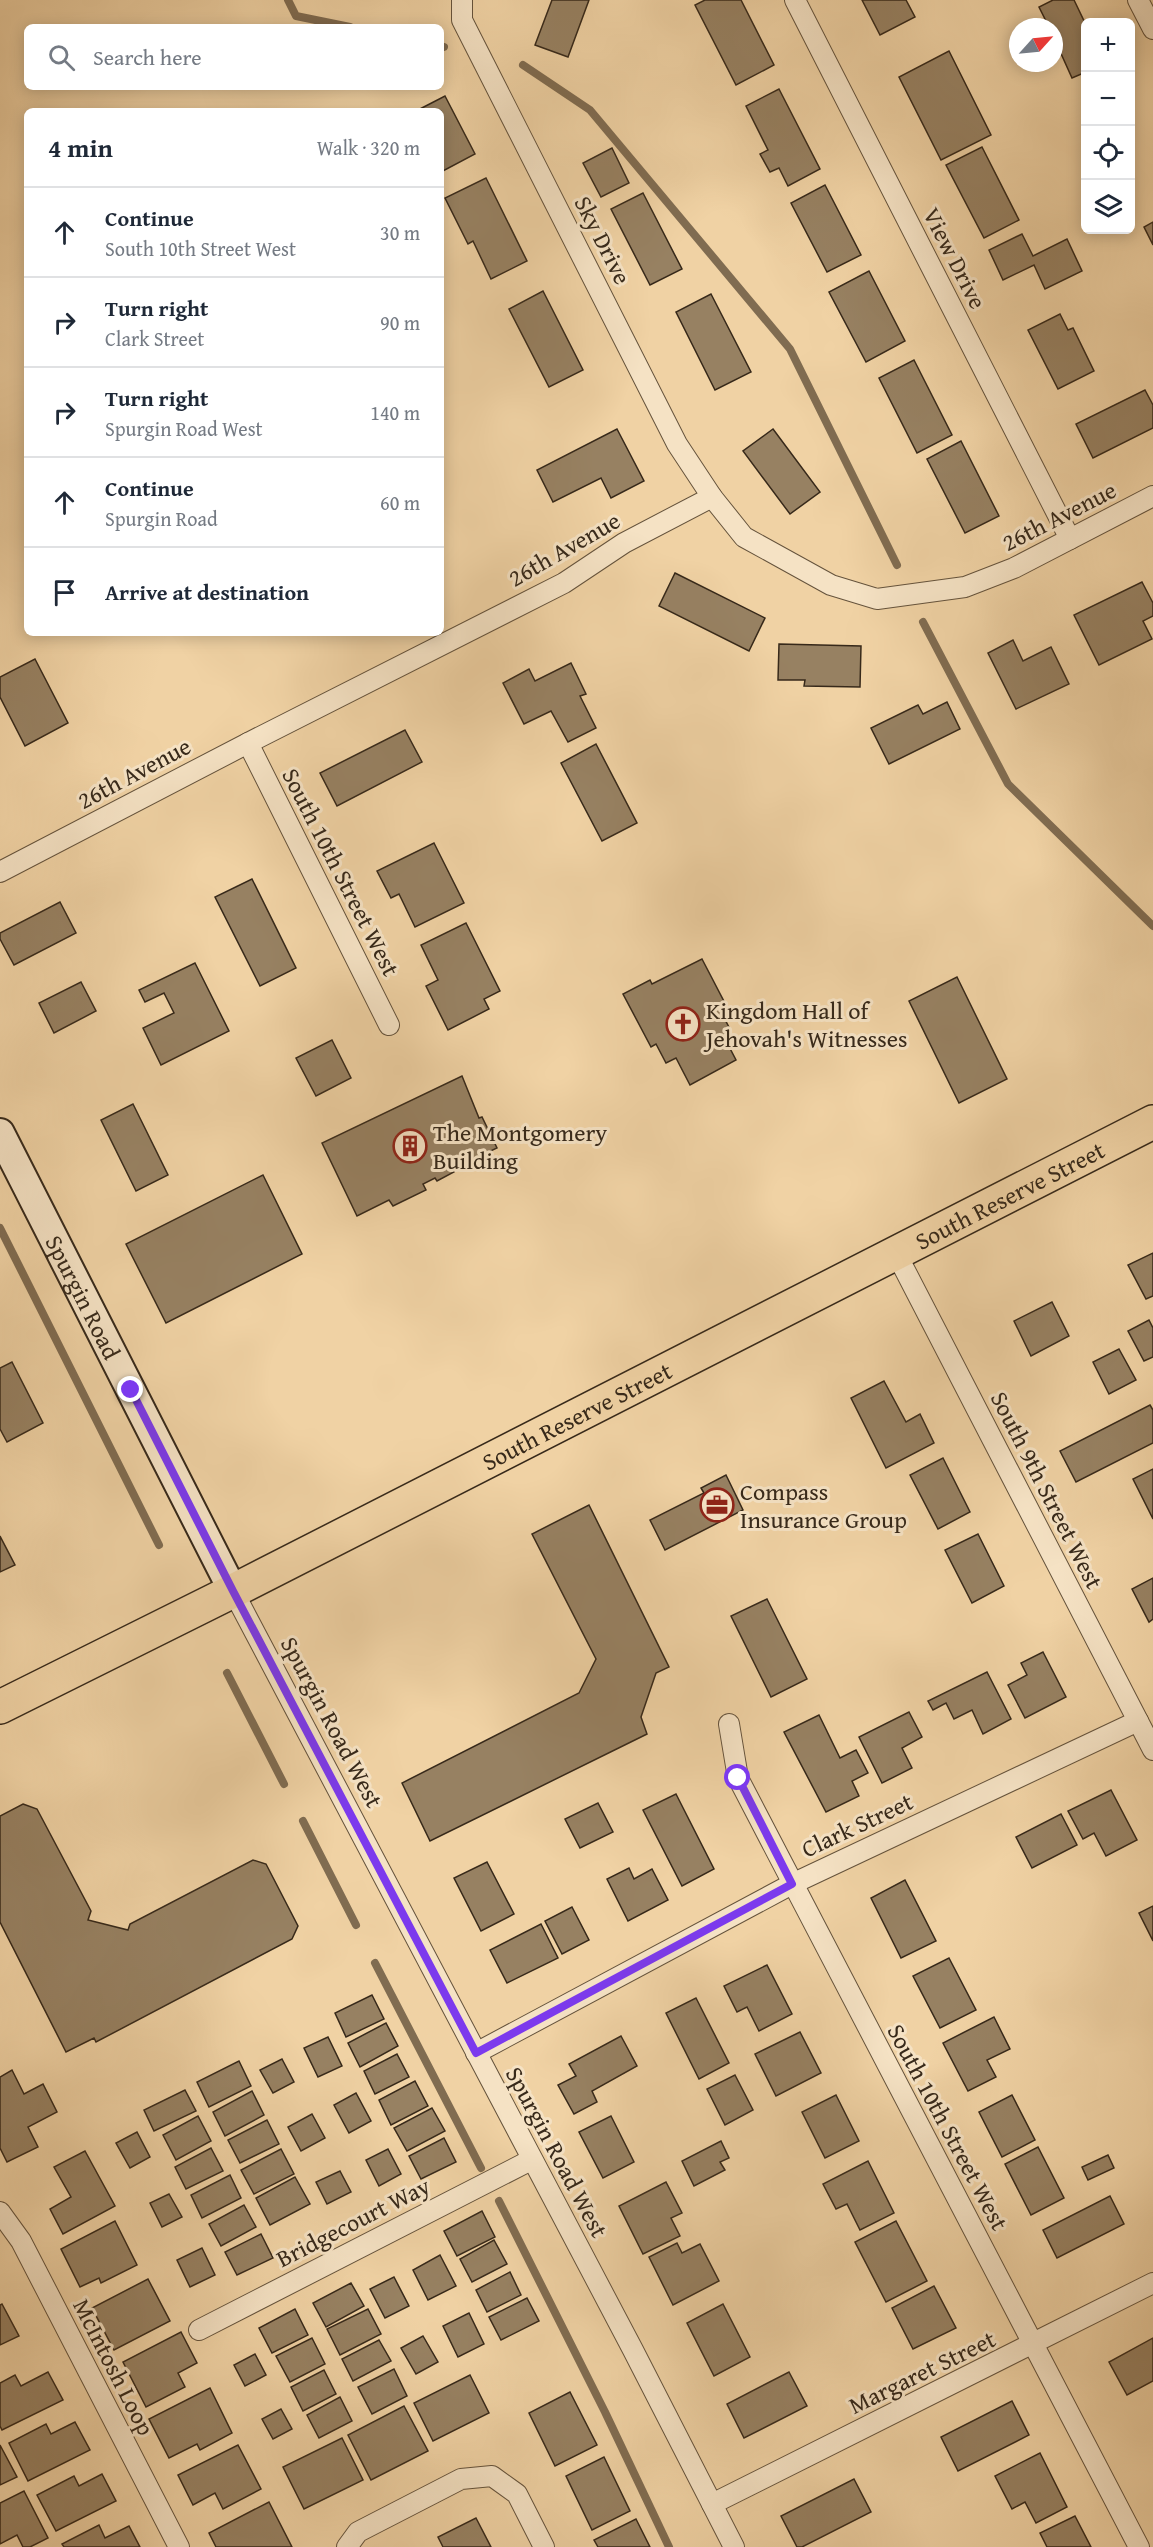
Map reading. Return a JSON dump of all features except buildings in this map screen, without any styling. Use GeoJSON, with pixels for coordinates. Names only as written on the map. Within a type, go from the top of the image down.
{"type":"FeatureCollection","features":[{"type":"Feature","properties":{"kind":"highway","name":"South Reserve Street"},"geometry":{"type":"LineString","coordinates":[[0,1707],[233,1591],[1153,1122]]}},
{"type":"Feature","properties":{"kind":"street","name":"Sky Drive"},"geometry":{"type":"LineString","coordinates":[[462,0],[462,20],[677,444],[712,497]]}},
{"type":"Feature","properties":{"kind":"street","name":"View Drive"},"geometry":{"type":"LineString","coordinates":[[795,0],[1070,539]]}},
{"type":"Feature","properties":{"kind":"street"},"geometry":{"type":"LineString","coordinates":[[1138,0],[1153,28]]}},
{"type":"Feature","properties":{"kind":"street","name":"26th Avenue"},"geometry":{"type":"LineString","coordinates":[[0,872],[564,583],[624,543],[712,497],[744,537],[831,585],[878,599],[965,587],[1014,568],[1153,496]]}},
{"type":"Feature","properties":{"kind":"street","name":"South 10th Street West"},"geometry":{"type":"LineString","coordinates":[[248,743],[389,1025]]}},
{"type":"Feature","properties":{"kind":"street","name":"Spurgin Road"},"geometry":{"type":"LineString","coordinates":[[0,1133],[233,1591]]}},
{"type":"Feature","properties":{"kind":"street","name":"South 9th Street West"},"geometry":{"type":"LineString","coordinates":[[896,1253],[1153,1750]]}},
{"type":"Feature","properties":{"kind":"street","name":"Spurgin Road West"},"geometry":{"type":"LineString","coordinates":[[233,1591],[734,2547]]}},
{"type":"Feature","properties":{"kind":"street","name":"Clark Street"},"geometry":{"type":"LineString","coordinates":[[476,2053],[792,1884],[1138,1721]]}},
{"type":"Feature","properties":{"kind":"street","name":"South 10th Street West"},"geometry":{"type":"LineString","coordinates":[[729,1724],[738,1778],[1139,2547]]}},
{"type":"Feature","properties":{"kind":"street","name":"Bridgecourt Way"},"geometry":{"type":"LineString","coordinates":[[199,2330],[531,2160]]}},
{"type":"Feature","properties":{"kind":"street","name":"McIntosh Loop"},"geometry":{"type":"LineString","coordinates":[[0,2212],[21,2241],[179,2547]]}},
{"type":"Feature","properties":{"kind":"street","name":"Margaret Street"},"geometry":{"type":"LineString","coordinates":[[712,2505],[1153,2283]]}},
{"type":"Feature","properties":{"kind":"street"},"geometry":{"type":"LineString","coordinates":[[347,2547],[358,2532],[461,2479],[492,2476],[517,2494],[544,2547]]}},
{"type":"Feature","properties":{"kind":"waterway"},"geometry":{"type":"LineString","coordinates":[[288,0],[296,16],[335,24]]}},
{"type":"Feature","properties":{"kind":"waterway"},"geometry":{"type":"LineString","coordinates":[[523,65],[590,110],[790,349],[897,565]]}},
{"type":"Feature","properties":{"kind":"waterway"},"geometry":{"type":"LineString","coordinates":[[923,622],[1008,784],[1153,926]]}},
{"type":"Feature","properties":{"kind":"waterway"},"geometry":{"type":"LineString","coordinates":[[0,1228],[159,1545]]}},
{"type":"Feature","properties":{"kind":"waterway"},"geometry":{"type":"LineString","coordinates":[[227,1673],[284,1784]]}},
{"type":"Feature","properties":{"kind":"waterway"},"geometry":{"type":"LineString","coordinates":[[303,1821],[356,1925]]}},
{"type":"Feature","properties":{"kind":"waterway"},"geometry":{"type":"LineString","coordinates":[[375,1963],[481,2168]]}},
{"type":"Feature","properties":{"kind":"waterway"},"geometry":{"type":"LineString","coordinates":[[499,2201],[605,2412],[669,2547]]}},
{"type":"Feature","properties":{"kind":"place","name":"Kingdom Hall of Jehovah's Witnesses"},"geometry":{"type":"Point","coordinates":[683,1024]}},
{"type":"Feature","properties":{"kind":"place","name":"The Montgomery Building"},"geometry":{"type":"Point","coordinates":[410,1146]}},
{"type":"Feature","properties":{"kind":"place","name":"Compass Insurance Group"},"geometry":{"type":"Point","coordinates":[717,1505]}},
{"type":"Feature","properties":{"kind":"route"},"geometry":{"type":"LineString","coordinates":[[131,1390],[233,1591],[476,2053],[792,1884],[738,1778]]}}]}
